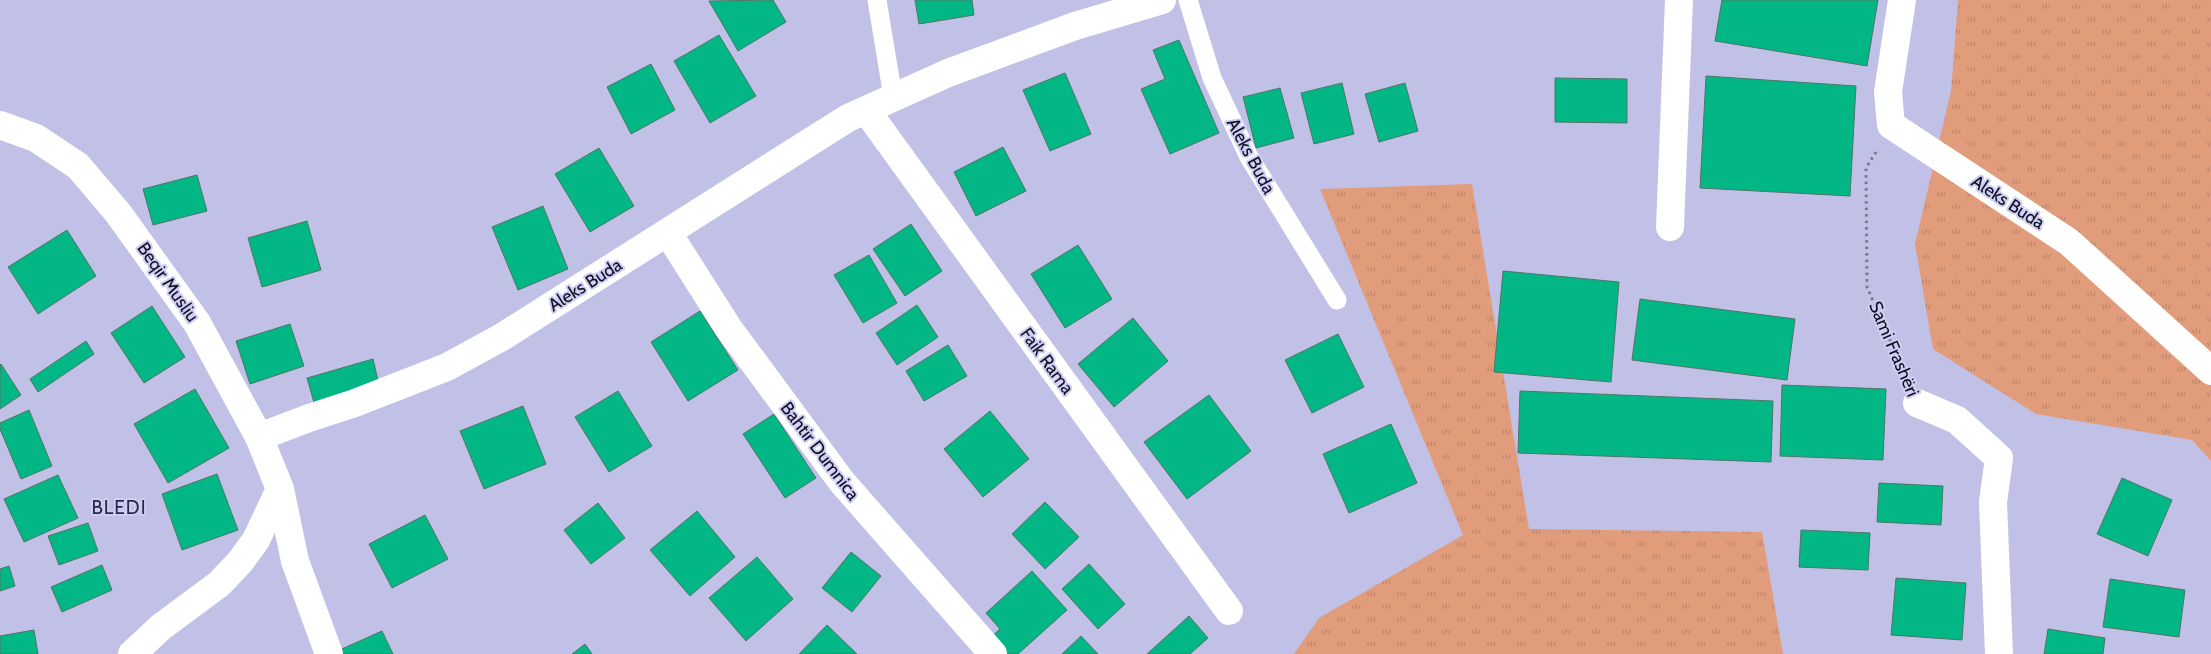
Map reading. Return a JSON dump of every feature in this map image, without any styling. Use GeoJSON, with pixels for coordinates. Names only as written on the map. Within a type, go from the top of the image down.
{"type":"FeatureCollection","features":[{"type":"Feature","properties":{"kind":"street","name":"Aleks Buda"},"geometry":{"type":"LineString","coordinates":[[260,437],[355,403],[447,366],[502,337],[848,118],[948,73],[1076,26],[1162,0]]}},
{"type":"Feature","properties":{"kind":"street"},"geometry":{"type":"LineString","coordinates":[[1670,227],[1679,0]]}},
{"type":"Feature","properties":{"kind":"street"},"geometry":{"type":"LineString","coordinates":[[1891,125],[1888,92],[1902,0]]}},
{"type":"Feature","properties":{"kind":"street","name":"Faik Rama"},"geometry":{"type":"LineString","coordinates":[[866,110],[1229,612]]}},
{"type":"Feature","properties":{"kind":"street","name":"Beqir Musliu"},"geometry":{"type":"LineString","coordinates":[[0,125],[36,138],[78,166],[118,213],[197,323],[260,437],[280,489],[295,561],[329,654]]}},
{"type":"Feature","properties":{"kind":"street","name":"Aleks Buda"},"geometry":{"type":"LineString","coordinates":[[1891,125],[2069,242],[2211,371]]}},
{"type":"Feature","properties":{"kind":"street","name":"Bahtir Dumnica"},"geometry":{"type":"LineString","coordinates":[[668,233],[729,328],[842,482],[994,654]]}},
{"type":"Feature","properties":{"kind":"street","name":"Sami Frashëri"},"geometry":{"type":"LineString","coordinates":[[1917,403],[1957,420],[1999,458],[1993,502],[1999,654]]}},
{"type":"Feature","properties":{"kind":"street"},"geometry":{"type":"LineString","coordinates":[[132,654],[161,627],[219,584],[240,562],[256,540],[280,489]]}},
{"type":"Feature","properties":{"kind":"lane"},"geometry":{"type":"LineString","coordinates":[[877,0],[893,97]]}},
{"type":"Feature","properties":{"kind":"lane","name":"Aleks Buda"},"geometry":{"type":"LineString","coordinates":[[1188,0],[1212,78],[1249,157],[1337,300]]}},
{"type":"Feature","properties":{"kind":"path","name":"Sami Frashëri"},"geometry":{"type":"LineString","coordinates":[[1891,125],[1866,168],[1866,286],[1917,403]]}},
{"type":"Feature","properties":{"kind":"green space"},"geometry":{"type":"Polygon","coordinates":[[[1958,0],[2211,0],[2211,461],[2192,440],[2036,414],[1933,349],[1915,244],[1951,91],[1958,0]]]}},
{"type":"Feature","properties":{"kind":"green space"},"geometry":{"type":"Polygon","coordinates":[[[1472,184],[1529,529],[1762,532],[1783,654],[1294,654],[1319,618],[1463,535],[1320,189],[1472,184]]]}},
{"type":"Feature","properties":{"kind":"building"},"geometry":{"type":"Polygon","coordinates":[[[773,0],[786,22],[738,51],[709,1],[773,0]]]}},
{"type":"Feature","properties":{"kind":"building"},"geometry":{"type":"Polygon","coordinates":[[[915,0],[972,0],[974,15],[919,24],[915,0]]]}},
{"type":"Feature","properties":{"kind":"building"},"geometry":{"type":"Polygon","coordinates":[[[1722,0],[1878,0],[1867,66],[1715,41],[1722,0]]]}},
{"type":"Feature","properties":{"kind":"building"},"geometry":{"type":"Polygon","coordinates":[[[719,35],[756,96],[710,123],[674,61],[719,35]]]}},
{"type":"Feature","properties":{"kind":"building"},"geometry":{"type":"Polygon","coordinates":[[[1179,40],[1219,133],[1170,154],[1141,89],[1165,79],[1153,50],[1179,40]]]}},
{"type":"Feature","properties":{"kind":"building"},"geometry":{"type":"Polygon","coordinates":[[[651,64],[675,110],[631,134],[607,87],[651,64]]]}},
{"type":"Feature","properties":{"kind":"building"},"geometry":{"type":"Polygon","coordinates":[[[1065,73],[1091,134],[1050,151],[1023,90],[1065,73]]]}},
{"type":"Feature","properties":{"kind":"building"},"geometry":{"type":"Polygon","coordinates":[[[1706,76],[1856,86],[1850,196],[1700,188],[1706,76]]]}},
{"type":"Feature","properties":{"kind":"building"},"geometry":{"type":"Polygon","coordinates":[[[1555,78],[1627,79],[1627,123],[1555,122],[1555,78]]]}},
{"type":"Feature","properties":{"kind":"building"},"geometry":{"type":"Polygon","coordinates":[[[1342,83],[1354,134],[1314,144],[1301,93],[1342,83]]]}},
{"type":"Feature","properties":{"kind":"building"},"geometry":{"type":"Polygon","coordinates":[[[1405,83],[1418,131],[1379,142],[1365,94],[1405,83]]]}},
{"type":"Feature","properties":{"kind":"building"},"geometry":{"type":"Polygon","coordinates":[[[1280,88],[1294,138],[1256,148],[1243,97],[1280,88]]]}},
{"type":"Feature","properties":{"kind":"building"},"geometry":{"type":"Polygon","coordinates":[[[1003,147],[1026,191],[976,216],[954,172],[1003,147]]]}},
{"type":"Feature","properties":{"kind":"building"},"geometry":{"type":"Polygon","coordinates":[[[599,148],[634,206],[590,232],[555,174],[599,148]]]}},
{"type":"Feature","properties":{"kind":"building"},"geometry":{"type":"Polygon","coordinates":[[[197,175],[207,211],[153,225],[143,189],[197,175]]]}},
{"type":"Feature","properties":{"kind":"building"},"geometry":{"type":"Polygon","coordinates":[[[543,206],[568,269],[518,290],[492,227],[543,206]]]}},
{"type":"Feature","properties":{"kind":"building"},"geometry":{"type":"Polygon","coordinates":[[[307,221],[321,270],[262,287],[248,238],[307,221]]]}},
{"type":"Feature","properties":{"kind":"building"},"geometry":{"type":"Polygon","coordinates":[[[911,224],[942,271],[905,296],[873,249],[911,224]]]}},
{"type":"Feature","properties":{"kind":"building"},"geometry":{"type":"Polygon","coordinates":[[[67,230],[96,276],[38,314],[8,267],[67,230]]]}},
{"type":"Feature","properties":{"kind":"building"},"geometry":{"type":"Polygon","coordinates":[[[1078,245],[1112,299],[1065,328],[1031,274],[1078,245]]]}},
{"type":"Feature","properties":{"kind":"building"},"geometry":{"type":"Polygon","coordinates":[[[869,255],[897,303],[863,323],[834,275],[869,255]]]}},
{"type":"Feature","properties":{"kind":"building"},"geometry":{"type":"Polygon","coordinates":[[[1503,271],[1619,282],[1611,382],[1494,372],[1503,271]]]}},
{"type":"Feature","properties":{"kind":"building"},"geometry":{"type":"Polygon","coordinates":[[[1640,299],[1795,319],[1787,380],[1632,360],[1640,299]]]}},
{"type":"Feature","properties":{"kind":"building"},"geometry":{"type":"Polygon","coordinates":[[[917,305],[938,337],[897,365],[876,333],[917,305]]]}},
{"type":"Feature","properties":{"kind":"building"},"geometry":{"type":"Polygon","coordinates":[[[152,306],[185,357],[144,383],[111,333],[152,306]]]}},
{"type":"Feature","properties":{"kind":"building"},"geometry":{"type":"Polygon","coordinates":[[[700,311],[738,370],[688,401],[651,342],[700,311]]]}},
{"type":"Feature","properties":{"kind":"building"},"geometry":{"type":"Polygon","coordinates":[[[1133,318],[1168,361],[1114,407],[1078,364],[1133,318]]]}},
{"type":"Feature","properties":{"kind":"building"},"geometry":{"type":"Polygon","coordinates":[[[290,324],[304,366],[250,384],[236,341],[290,324]]]}},
{"type":"Feature","properties":{"kind":"building"},"geometry":{"type":"Polygon","coordinates":[[[1338,334],[1364,387],[1312,413],[1285,360],[1338,334]]]}},
{"type":"Feature","properties":{"kind":"building"},"geometry":{"type":"Polygon","coordinates":[[[86,341],[94,354],[38,392],[30,379],[86,341]]]}},
{"type":"Feature","properties":{"kind":"building"},"geometry":{"type":"Polygon","coordinates":[[[948,345],[967,376],[924,401],[906,371],[948,345]]]}},
{"type":"Feature","properties":{"kind":"building"},"geometry":{"type":"Polygon","coordinates":[[[373,359],[380,389],[315,406],[307,378],[373,359]]]}},
{"type":"Feature","properties":{"kind":"building"},"geometry":{"type":"Polygon","coordinates":[[[0,365],[21,395],[0,409],[0,365]]]}},
{"type":"Feature","properties":{"kind":"building"},"geometry":{"type":"Polygon","coordinates":[[[1782,385],[1886,389],[1883,460],[1780,456],[1782,385]]]}},
{"type":"Feature","properties":{"kind":"building"},"geometry":{"type":"Polygon","coordinates":[[[195,389],[229,448],[168,483],[134,424],[195,389]]]}},
{"type":"Feature","properties":{"kind":"building"},"geometry":{"type":"Polygon","coordinates":[[[618,391],[652,446],[609,472],[575,417],[618,391]]]}},
{"type":"Feature","properties":{"kind":"building"},"geometry":{"type":"Polygon","coordinates":[[[1520,391],[1773,401],[1771,462],[1518,453],[1520,391]]]}},
{"type":"Feature","properties":{"kind":"building"},"geometry":{"type":"Polygon","coordinates":[[[1209,395],[1251,451],[1187,499],[1144,442],[1209,395]]]}},
{"type":"Feature","properties":{"kind":"building"},"geometry":{"type":"Polygon","coordinates":[[[523,406],[546,464],[484,489],[460,431],[523,406]]]}},
{"type":"Feature","properties":{"kind":"building"},"geometry":{"type":"Polygon","coordinates":[[[29,410],[52,466],[21,479],[0,429],[0,423],[29,410]]]}},
{"type":"Feature","properties":{"kind":"building"},"geometry":{"type":"Polygon","coordinates":[[[990,411],[1029,459],[983,497],[944,449],[990,411]]]}},
{"type":"Feature","properties":{"kind":"building"},"geometry":{"type":"Polygon","coordinates":[[[774,414],[816,478],[785,498],[743,434],[774,414]]]}},
{"type":"Feature","properties":{"kind":"building"},"geometry":{"type":"Polygon","coordinates":[[[1391,424],[1417,483],[1349,513],[1323,454],[1391,424]]]}},
{"type":"Feature","properties":{"kind":"building"},"geometry":{"type":"Polygon","coordinates":[[[217,474],[238,530],[182,550],[162,494],[217,474]]]}},
{"type":"Feature","properties":{"kind":"building"},"geometry":{"type":"Polygon","coordinates":[[[58,475],[78,518],[24,542],[4,499],[58,475]]]}},
{"type":"Feature","properties":{"kind":"building"},"geometry":{"type":"Polygon","coordinates":[[[2122,478],[2172,500],[2148,556],[2097,534],[2122,478]]]}},
{"type":"Feature","properties":{"kind":"building"},"geometry":{"type":"Polygon","coordinates":[[[1879,483],[1943,486],[1941,525],[1877,522],[1879,483]]]}},
{"type":"Feature","properties":{"kind":"building"},"geometry":{"type":"Polygon","coordinates":[[[1045,502],[1079,537],[1045,569],[1012,534],[1045,502]]]}},
{"type":"Feature","properties":{"kind":"building"},"geometry":{"type":"Polygon","coordinates":[[[598,503],[625,538],[591,564],[564,530],[598,503]]]}},
{"type":"Feature","properties":{"kind":"building"},"geometry":{"type":"Polygon","coordinates":[[[697,511],[735,557],[690,596],[650,550],[697,511]]]}},
{"type":"Feature","properties":{"kind":"building"},"geometry":{"type":"Polygon","coordinates":[[[425,515],[448,559],[392,588],[369,544],[425,515]]]}},
{"type":"Feature","properties":{"kind":"building"},"geometry":{"type":"Polygon","coordinates":[[[88,523],[98,551],[59,565],[48,536],[88,523]]]}},
{"type":"Feature","properties":{"kind":"building"},"geometry":{"type":"Polygon","coordinates":[[[1801,530],[1870,533],[1868,570],[1799,567],[1801,530]]]}},
{"type":"Feature","properties":{"kind":"building"},"geometry":{"type":"Polygon","coordinates":[[[851,552],[881,576],[852,612],[822,588],[851,552]]]}},
{"type":"Feature","properties":{"kind":"building"},"geometry":{"type":"Polygon","coordinates":[[[757,557],[793,599],[746,641],[709,598],[757,557]]]}},
{"type":"Feature","properties":{"kind":"building"},"geometry":{"type":"Polygon","coordinates":[[[1089,564],[1125,604],[1098,629],[1062,589],[1089,564]]]}},
{"type":"Feature","properties":{"kind":"building"},"geometry":{"type":"Polygon","coordinates":[[[102,565],[112,590],[62,612],[51,587],[102,565]]]}},
{"type":"Feature","properties":{"kind":"building"},"geometry":{"type":"Polygon","coordinates":[[[9,566],[15,586],[0,591],[0,569],[9,566]]]}},
{"type":"Feature","properties":{"kind":"building"},"geometry":{"type":"Polygon","coordinates":[[[1032,571],[1067,610],[1018,654],[1007,654],[991,637],[1000,629],[986,613],[1032,571]]]}},
{"type":"Feature","properties":{"kind":"building"},"geometry":{"type":"Polygon","coordinates":[[[1896,578],[1966,583],[1962,640],[1891,635],[1896,578]]]}},
{"type":"Feature","properties":{"kind":"building"},"geometry":{"type":"Polygon","coordinates":[[[2110,579],[2185,590],[2179,637],[2103,627],[2110,579]]]}},
{"type":"Feature","properties":{"kind":"building"},"geometry":{"type":"Polygon","coordinates":[[[1189,616],[1208,638],[1190,654],[1147,654],[1189,616]]]}},
{"type":"Feature","properties":{"kind":"building"},"geometry":{"type":"Polygon","coordinates":[[[827,625],[857,654],[799,654],[827,625]]]}},
{"type":"Feature","properties":{"kind":"building"},"geometry":{"type":"Polygon","coordinates":[[[2048,629],[2105,638],[2103,654],[2044,654],[2048,629]]]}},
{"type":"Feature","properties":{"kind":"building"},"geometry":{"type":"Polygon","coordinates":[[[34,630],[38,654],[0,654],[0,636],[34,630]]]}},
{"type":"Feature","properties":{"kind":"building"},"geometry":{"type":"Polygon","coordinates":[[[382,631],[393,654],[336,654],[335,652],[382,631]]]}},
{"type":"Feature","properties":{"kind":"building"},"geometry":{"type":"Polygon","coordinates":[[[1081,636],[1098,654],[1062,654],[1081,636]]]}},
{"type":"Feature","properties":{"kind":"building"},"geometry":{"type":"Polygon","coordinates":[[[585,644],[592,654],[572,654],[585,644]]]}},
{"type":"Feature","properties":{"kind":"district","name":"BLEDI"},"geometry":{"type":"Point","coordinates":[119,507]}}]}
